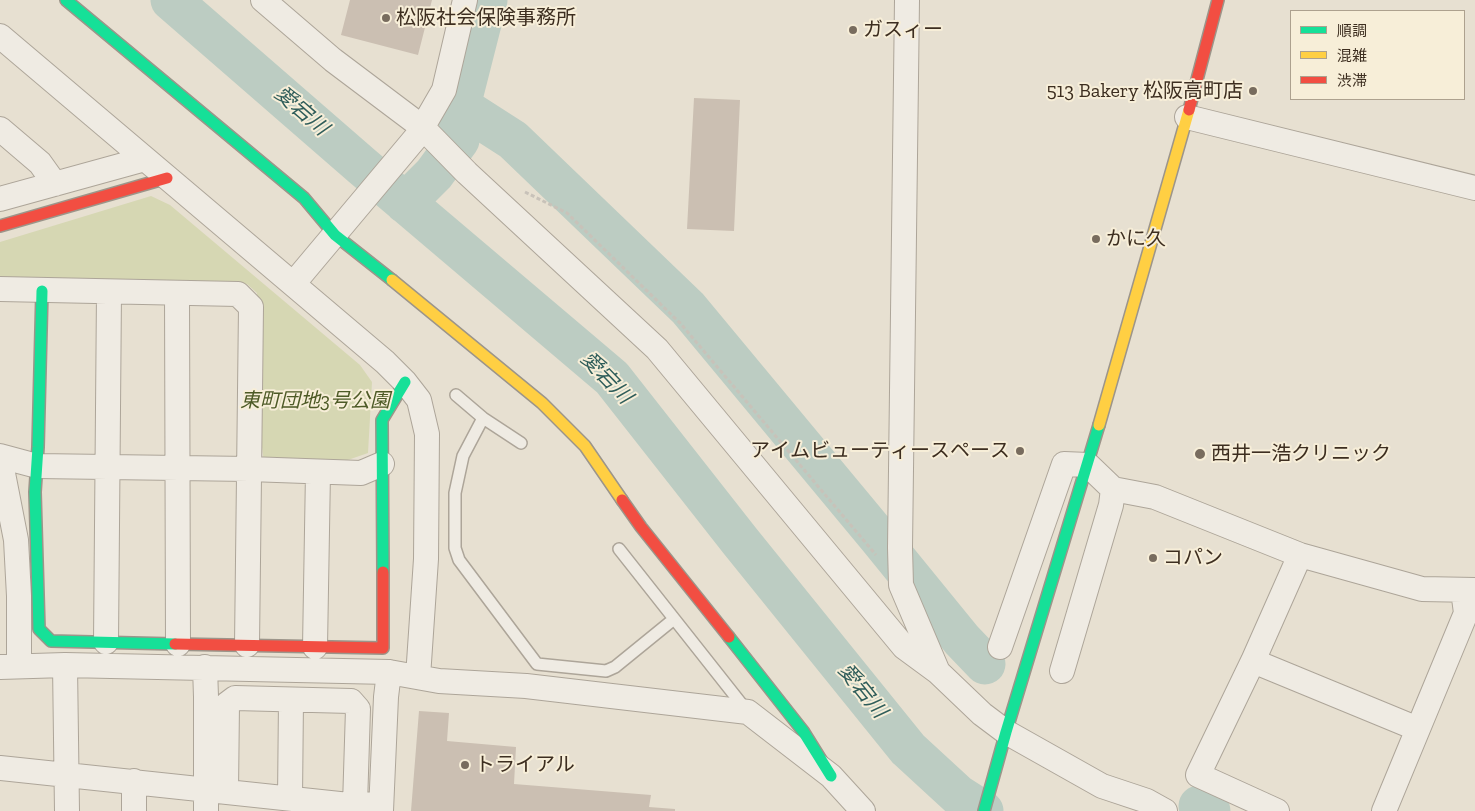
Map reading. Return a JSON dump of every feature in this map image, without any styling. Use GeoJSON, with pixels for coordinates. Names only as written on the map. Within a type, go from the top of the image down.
{"type":"FeatureCollection","features":[{"type":"Feature","properties":{"kind":"street"},"geometry":{"type":"LineString","coordinates":[[66,0],[304,198],[334,235],[353,248],[542,402],[585,446],[641,527],[803,731],[831,776]]}},
{"type":"Feature","properties":{"kind":"street"},"geometry":{"type":"LineString","coordinates":[[263,0],[333,60],[425,134],[657,349],[904,647],[938,672],[982,714],[1006,732],[1102,786],[1146,801],[1165,811]]}},
{"type":"Feature","properties":{"kind":"street"},"geometry":{"type":"LineString","coordinates":[[293,284],[334,235],[425,134],[444,90],[465,0]]}},
{"type":"Feature","properties":{"kind":"street"},"geometry":{"type":"LineString","coordinates":[[907,0],[889,552],[938,672]]}},
{"type":"Feature","properties":{"kind":"street"},"geometry":{"type":"LineString","coordinates":[[984,811],[1006,732],[1088,465],[1187,117],[1218,0]]}},
{"type":"Feature","properties":{"kind":"street"},"geometry":{"type":"LineString","coordinates":[[0,36],[385,362],[405,382],[419,400],[427,434],[426,559],[418,677]]}},
{"type":"Feature","properties":{"kind":"street"},"geometry":{"type":"LineString","coordinates":[[1187,117],[1475,188]]}},
{"type":"Feature","properties":{"kind":"street"},"geometry":{"type":"LineString","coordinates":[[0,129],[40,162],[55,184]]}},
{"type":"Feature","properties":{"kind":"street"},"geometry":{"type":"LineString","coordinates":[[0,198],[145,159]]}},
{"type":"Feature","properties":{"kind":"street"},"geometry":{"type":"LineString","coordinates":[[0,226],[167,178]]}},
{"type":"Feature","properties":{"kind":"street"},"geometry":{"type":"LineString","coordinates":[[0,289],[238,294],[250,307],[247,645]]}},
{"type":"Feature","properties":{"kind":"street"},"geometry":{"type":"LineString","coordinates":[[42,291],[35,492],[39,629],[51,641],[383,648],[382,420],[405,382]]}},
{"type":"Feature","properties":{"kind":"street"},"geometry":{"type":"LineString","coordinates":[[106,642],[109,292]]}},
{"type":"Feature","properties":{"kind":"street"},"geometry":{"type":"LineString","coordinates":[[177,293],[178,644]]}},
{"type":"Feature","properties":{"kind":"street"},"geometry":{"type":"LineString","coordinates":[[382,464],[361,473],[249,469],[37,466],[0,457],[16,540],[19,596],[9,667],[65,665],[389,672],[439,681],[526,686],[748,712],[831,776],[863,811]]}},
{"type":"Feature","properties":{"kind":"street"},"geometry":{"type":"LineString","coordinates":[[1000,647],[1064,464],[1088,465],[1113,489],[1155,497],[1300,555],[1422,590],[1469,590],[1466,613],[1384,811]]}},
{"type":"Feature","properties":{"kind":"street"},"geometry":{"type":"LineString","coordinates":[[315,647],[318,472]]}},
{"type":"Feature","properties":{"kind":"street"},"geometry":{"type":"LineString","coordinates":[[1062,671],[1111,505],[1113,489]]}},
{"type":"Feature","properties":{"kind":"street"},"geometry":{"type":"LineString","coordinates":[[1277,811],[1198,776],[1254,661],[1300,555]]}},
{"type":"Feature","properties":{"kind":"street"},"geometry":{"type":"LineString","coordinates":[[1254,661],[1418,729]]}},
{"type":"Feature","properties":{"kind":"street"},"geometry":{"type":"LineString","coordinates":[[65,665],[67,811]]}},
{"type":"Feature","properties":{"kind":"street"},"geometry":{"type":"LineString","coordinates":[[205,667],[212,797]]}},
{"type":"Feature","properties":{"kind":"street"},"geometry":{"type":"LineString","coordinates":[[0,768],[134,781],[212,797],[381,808],[386,696],[389,672]]}},
{"type":"Feature","properties":{"kind":"street"},"geometry":{"type":"LineString","coordinates":[[212,797],[227,704],[235,698],[351,701],[358,709],[351,807]]}},
{"type":"Feature","properties":{"kind":"street"},"geometry":{"type":"LineString","coordinates":[[284,802],[291,700]]}},
{"type":"Feature","properties":{"kind":"street"},"geometry":{"type":"LineString","coordinates":[[134,781],[134,811]]}},
{"type":"Feature","properties":{"kind":"lane"},"geometry":{"type":"LineString","coordinates":[[456,394],[483,418],[521,443]]}},
{"type":"Feature","properties":{"kind":"lane"},"geometry":{"type":"LineString","coordinates":[[483,418],[463,456],[455,493],[454,548],[459,560],[537,664],[606,671],[614,667],[674,620]]}},
{"type":"Feature","properties":{"kind":"lane"},"geometry":{"type":"LineString","coordinates":[[619,549],[748,712]]}},
{"type":"Feature","properties":{"kind":"path"},"geometry":{"type":"LineString","coordinates":[[518,189],[567,212],[681,324],[889,552]]}},
{"type":"Feature","properties":{"kind":"green space","name":"東町団地3号公園"},"geometry":{"type":"Polygon","coordinates":[[[151,196],[170,205],[360,365],[372,382],[368,453],[342,462],[264,462],[261,440],[257,293],[247,284],[0,279],[0,242],[151,196]]]}},
{"type":"Feature","properties":{"kind":"building","name":"松阪社会保険事務所"},"geometry":{"type":"Polygon","coordinates":[[[350,0],[432,0],[418,55],[341,35],[350,0]]]}},
{"type":"Feature","properties":{"kind":"building"},"geometry":{"type":"Polygon","coordinates":[[[694,98],[740,100],[734,231],[687,229],[694,98]]]}},
{"type":"Feature","properties":{"kind":"building","name":"トライアル"},"geometry":{"type":"Polygon","coordinates":[[[419,711],[449,713],[447,741],[516,747],[514,784],[651,795],[649,807],[675,809],[675,811],[411,811],[419,711]]]}},
{"type":"Feature","properties":{"kind":"waterway","name":"愛宕川"},"geometry":{"type":"LineString","coordinates":[[171,0],[362,166],[612,378],[740,541],[908,749],[958,795],[983,811]]}},
{"type":"Feature","properties":{"kind":"waterway"},"geometry":{"type":"LineString","coordinates":[[405,203],[434,174],[459,140],[460,106],[487,0]]}},
{"type":"Feature","properties":{"kind":"waterway"},"geometry":{"type":"LineString","coordinates":[[460,106],[513,140],[688,308],[962,640],[985,664]]}},
{"type":"Feature","properties":{"kind":"waterway"},"geometry":{"type":"LineString","coordinates":[[1199,806],[1210,811]]}},
{"type":"Feature","properties":{"kind":"traffic: fast"},"geometry":{"type":"LineString","coordinates":[[66,0],[304,198],[335,235],[392,280]]}},
{"type":"Feature","properties":{"kind":"traffic: fast"},"geometry":{"type":"LineString","coordinates":[[42,291],[35,492],[39,629],[51,641],[175,644]]}},
{"type":"Feature","properties":{"kind":"traffic: fast"},"geometry":{"type":"LineString","coordinates":[[383,572],[382,420],[405,382]]}},
{"type":"Feature","properties":{"kind":"traffic: fast"},"geometry":{"type":"LineString","coordinates":[[984,811],[1099,425]]}},
{"type":"Feature","properties":{"kind":"traffic: fast"},"geometry":{"type":"LineString","coordinates":[[729,637],[803,731],[831,776]]}},
{"type":"Feature","properties":{"kind":"traffic: slow"},"geometry":{"type":"LineString","coordinates":[[1099,425],[1189,110]]}},
{"type":"Feature","properties":{"kind":"traffic: slow"},"geometry":{"type":"LineString","coordinates":[[392,280],[542,403],[585,446],[622,500]]}},
{"type":"Feature","properties":{"kind":"traffic: jam"},"geometry":{"type":"LineString","coordinates":[[1189,110],[1218,0]]}},
{"type":"Feature","properties":{"kind":"traffic: jam"},"geometry":{"type":"LineString","coordinates":[[0,226],[167,178]]}},
{"type":"Feature","properties":{"kind":"traffic: jam"},"geometry":{"type":"LineString","coordinates":[[622,500],[641,527],[729,637]]}},
{"type":"Feature","properties":{"kind":"traffic: jam"},"geometry":{"type":"LineString","coordinates":[[175,644],[383,648],[383,572]]}},
{"type":"Feature","properties":{"kind":"place","name":"松阪社会保険事務所"},"geometry":{"type":"Point","coordinates":[386,18]}},
{"type":"Feature","properties":{"kind":"place","name":"ガスィー"},"geometry":{"type":"Point","coordinates":[853,30]}},
{"type":"Feature","properties":{"kind":"place","name":"513 Bakery 松阪高町店"},"geometry":{"type":"Point","coordinates":[1253,91]}},
{"type":"Feature","properties":{"kind":"place","name":"かに久"},"geometry":{"type":"Point","coordinates":[1096,239]}},
{"type":"Feature","properties":{"kind":"place","name":"アイムビューティースペース"},"geometry":{"type":"Point","coordinates":[1020,451]}},
{"type":"Feature","properties":{"kind":"place","name":"西井一浩クリニック"},"geometry":{"type":"Point","coordinates":[1200,454]}},
{"type":"Feature","properties":{"kind":"place","name":"コパン"},"geometry":{"type":"Point","coordinates":[1153,558]}},
{"type":"Feature","properties":{"kind":"place","name":"トライアル"},"geometry":{"type":"Point","coordinates":[465,765]}}]}
